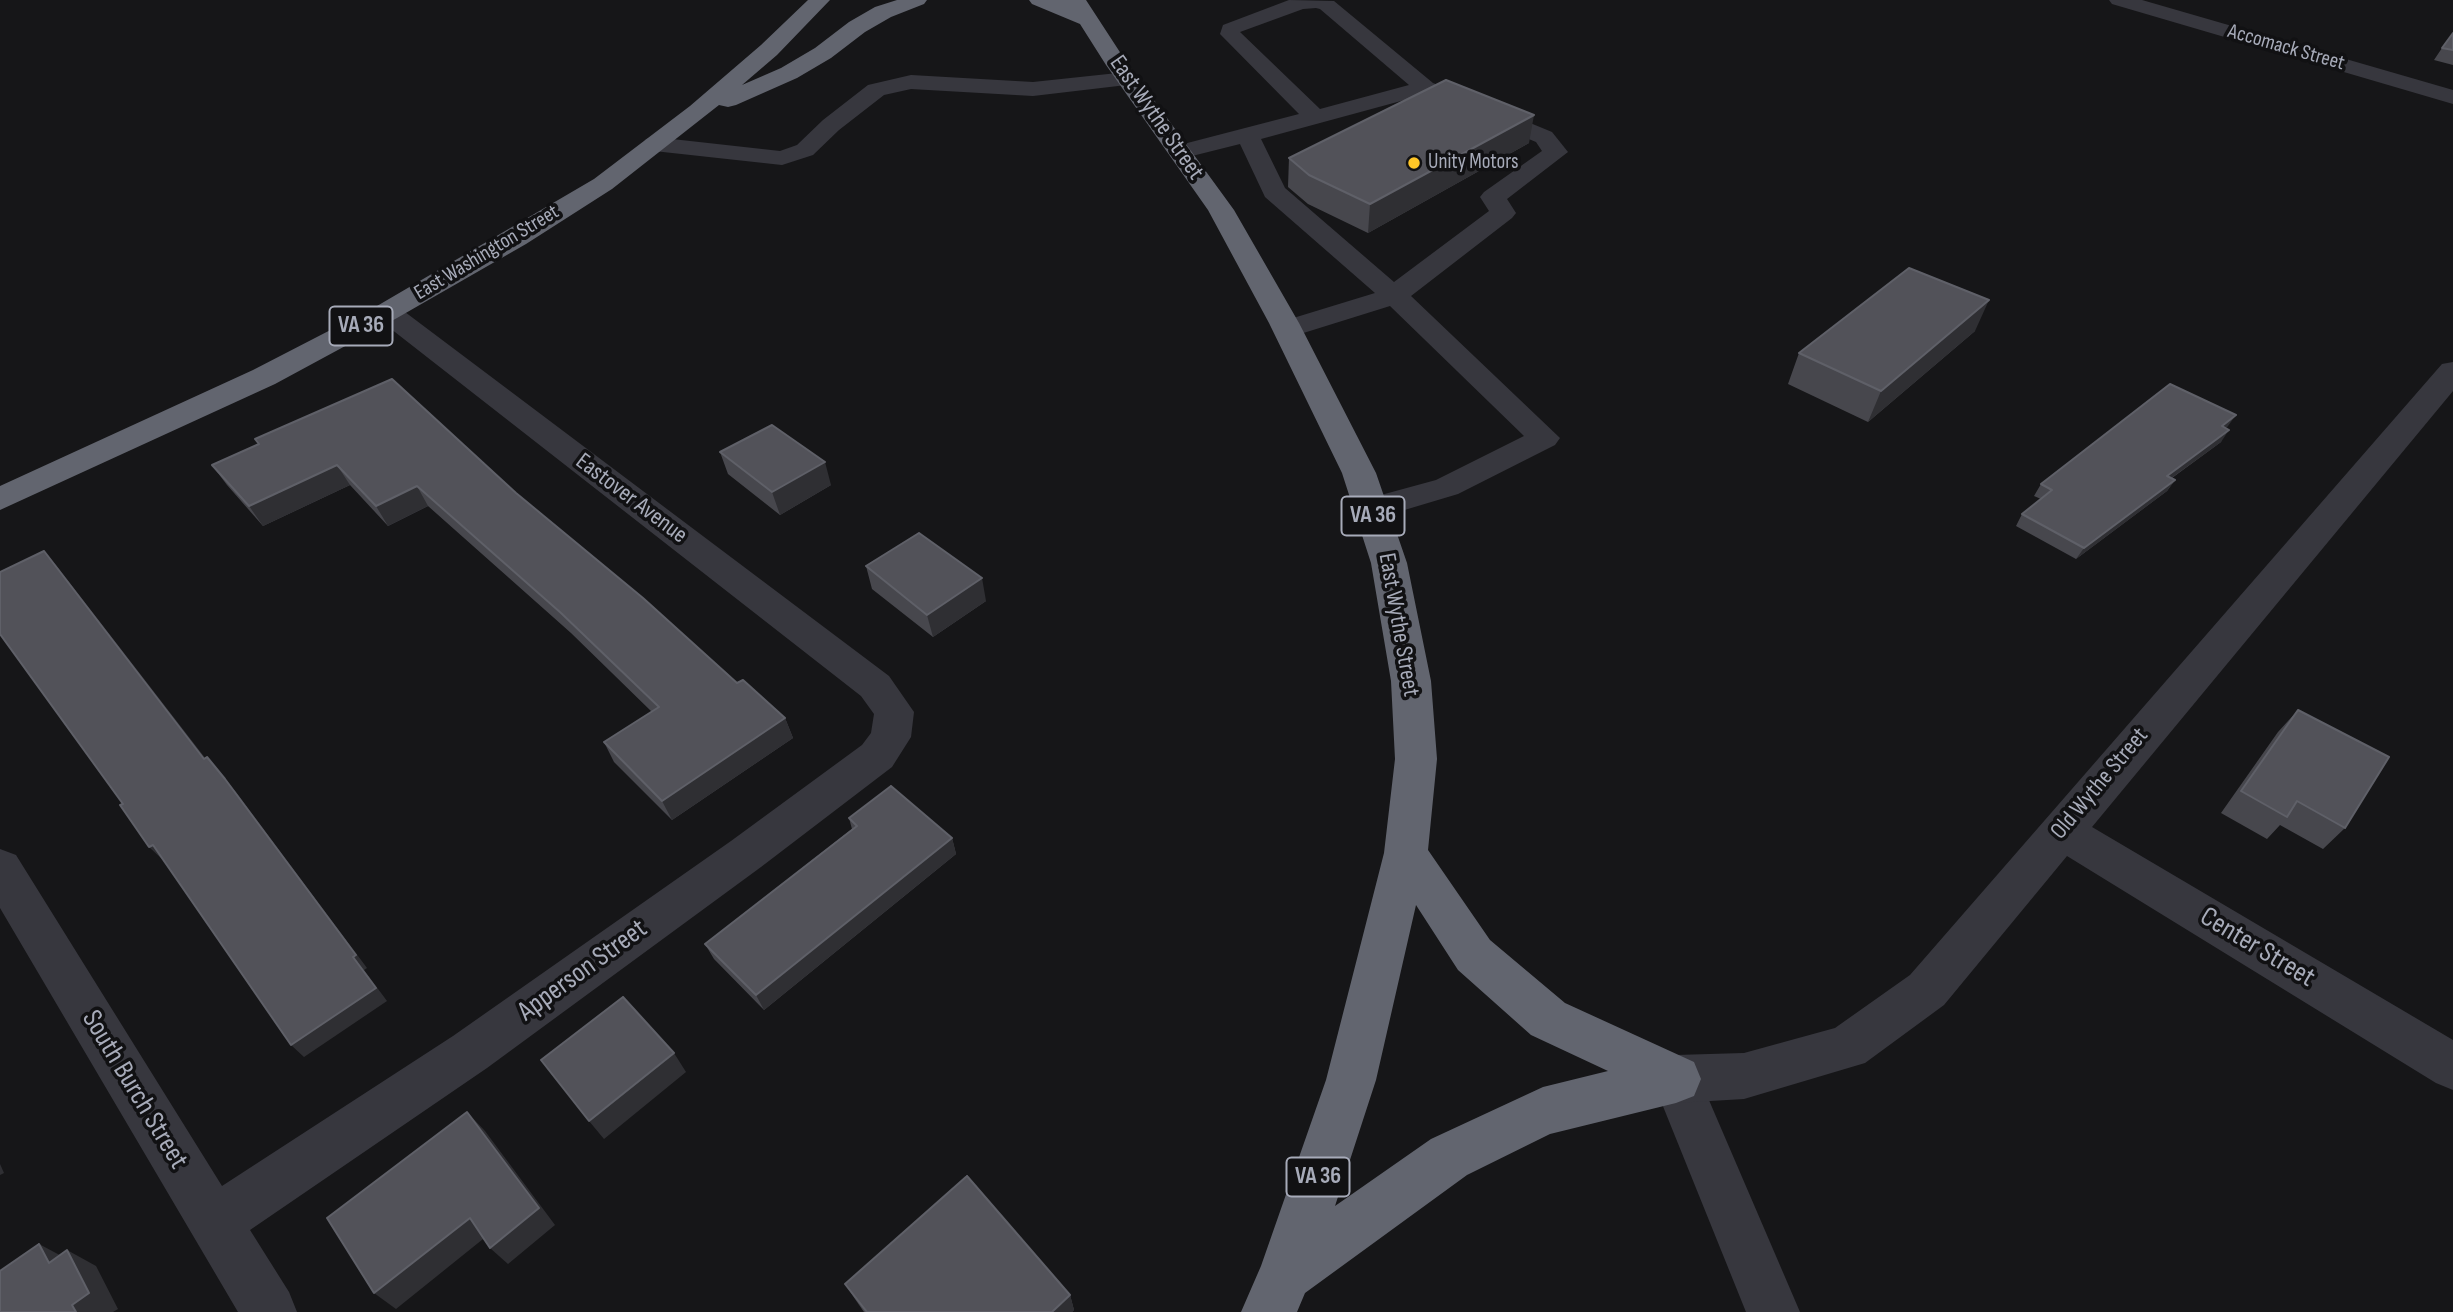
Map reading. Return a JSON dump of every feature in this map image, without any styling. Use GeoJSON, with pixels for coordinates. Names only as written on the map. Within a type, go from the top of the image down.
{"type":"FeatureCollection","features":[{"type":"Feature","properties":{"kind":"highway","name":"East Washington Street"},"geometry":{"type":"LineString","coordinates":[[0,499],[264,377],[387,312],[516,238],[603,184],[698,111],[769,50],[820,0]]}},
{"type":"Feature","properties":{"kind":"highway"},"geometry":{"type":"LineString","coordinates":[[698,111],[747,93],[789,73],[883,12],[917,0]]}},
{"type":"Feature","properties":{"kind":"highway"},"geometry":{"type":"LineString","coordinates":[[1039,0],[1082,10]]}},
{"type":"Feature","properties":{"kind":"highway","name":"East Wythe Street"},"geometry":{"type":"LineString","coordinates":[[1082,10],[1127,79],[1221,210],[1287,329],[1359,473],[1389,563],[1411,681],[1416,759],[1406,853],[1351,1080],[1278,1293]]}},
{"type":"Feature","properties":{"kind":"highway"},"geometry":{"type":"LineString","coordinates":[[1406,853],[1474,955],[1548,1019],[1676,1079]]}},
{"type":"Feature","properties":{"kind":"highway"},"geometry":{"type":"LineString","coordinates":[[1278,1293],[1449,1157],[1543,1111],[1676,1079]]}},
{"type":"Feature","properties":{"kind":"street","name":"Accomack Street"},"geometry":{"type":"LineString","coordinates":[[2119,0],[2453,97]]}},
{"type":"Feature","properties":{"kind":"street","name":"Eastover Avenue"},"geometry":{"type":"LineString","coordinates":[[387,312],[875,686]]}},
{"type":"Feature","properties":{"kind":"street","name":"Old Wythe Street"},"geometry":{"type":"LineString","coordinates":[[1676,1079],[1744,1076],[1848,1047],[1927,990],[2453,371]]}},
{"type":"Feature","properties":{"kind":"street","name":"Apperson Street"},"geometry":{"type":"LineString","coordinates":[[215,1222],[481,1044],[746,854],[877,756],[891,737],[894,712],[875,686]]}},
{"type":"Feature","properties":{"kind":"street","name":"Center Street"},"geometry":{"type":"LineString","coordinates":[[2061,830],[2453,1067]]}},
{"type":"Feature","properties":{"kind":"street","name":"South Burch Street"},"geometry":{"type":"LineString","coordinates":[[0,868],[269,1312]]}},
{"type":"Feature","properties":{"kind":"lane"},"geometry":{"type":"LineString","coordinates":[[1287,329],[1393,296],[1503,213],[1493,197],[1556,152],[1544,137],[1425,88],[1327,5],[1317,2],[1300,3],[1230,29],[1230,34],[1315,117]]}},
{"type":"Feature","properties":{"kind":"lane"},"geometry":{"type":"LineString","coordinates":[[654,144],[782,158],[805,150],[831,125],[876,90],[911,82],[1033,89],[1127,79]]}},
{"type":"Feature","properties":{"kind":"lane"},"geometry":{"type":"LineString","coordinates":[[1180,152],[1425,88]]}},
{"type":"Feature","properties":{"kind":"lane"},"geometry":{"type":"LineString","coordinates":[[1248,135],[1274,192],[1427,324],[1544,438],[1447,487],[1371,509]]}},
{"type":"Feature","properties":{"kind":"lane"},"geometry":{"type":"LineString","coordinates":[[1676,1079],[1773,1312]]}},
{"type":"Feature","properties":{"kind":"building"},"geometry":{"type":"Polygon","coordinates":[[[2453,33],[2453,50],[2442,48],[2453,33]]]}},
{"type":"Feature","properties":{"kind":"building"},"geometry":{"type":"Polygon","coordinates":[[[1446,80],[1534,115],[1370,204],[1309,175],[1289,158],[1446,80]]]}},
{"type":"Feature","properties":{"kind":"building"},"geometry":{"type":"Polygon","coordinates":[[[1909,268],[1989,300],[1881,391],[1799,353],[1909,268]]]}},
{"type":"Feature","properties":{"kind":"building"},"geometry":{"type":"Polygon","coordinates":[[[392,379],[516,493],[643,598],[737,683],[743,680],[785,718],[662,801],[604,742],[659,707],[561,613],[417,486],[376,506],[337,465],[249,506],[212,465],[259,444],[255,439],[392,379]]]}},
{"type":"Feature","properties":{"kind":"building"},"geometry":{"type":"Polygon","coordinates":[[[2170,384],[2236,415],[2222,426],[2229,430],[2167,476],[2175,480],[2084,548],[2022,514],[2052,490],[2041,484],[2170,384]]]}},
{"type":"Feature","properties":{"kind":"building"},"geometry":{"type":"Polygon","coordinates":[[[772,425],[825,462],[772,492],[720,452],[772,425]]]}},
{"type":"Feature","properties":{"kind":"building"},"geometry":{"type":"Polygon","coordinates":[[[919,533],[982,578],[927,615],[866,566],[919,533]]]}},
{"type":"Feature","properties":{"kind":"building"},"geometry":{"type":"Polygon","coordinates":[[[44,551],[204,759],[207,757],[225,779],[356,955],[353,957],[376,988],[291,1045],[153,845],[149,847],[120,805],[123,804],[0,634],[0,572],[44,551]]]}},
{"type":"Feature","properties":{"kind":"building"},"geometry":{"type":"Polygon","coordinates":[[[2298,710],[2389,757],[2345,828],[2297,801],[2287,817],[2241,791],[2298,710]]]}},
{"type":"Feature","properties":{"kind":"building"},"geometry":{"type":"Polygon","coordinates":[[[891,786],[952,838],[756,995],[705,944],[857,826],[849,818],[891,786]]]}},
{"type":"Feature","properties":{"kind":"building"},"geometry":{"type":"Polygon","coordinates":[[[623,997],[674,1053],[589,1121],[541,1060],[623,997]]]}},
{"type":"Feature","properties":{"kind":"building"},"geometry":{"type":"Polygon","coordinates":[[[467,1112],[539,1208],[490,1248],[470,1218],[374,1293],[327,1218],[467,1112]]]}},
{"type":"Feature","properties":{"kind":"building"},"geometry":{"type":"Polygon","coordinates":[[[967,1176],[1070,1295],[1052,1312],[867,1312],[845,1284],[967,1176]]]}},
{"type":"Feature","properties":{"kind":"building"},"geometry":{"type":"Polygon","coordinates":[[[39,1244],[49,1263],[67,1250],[89,1293],[72,1305],[76,1312],[0,1312],[0,1271],[39,1244]]]}},
{"type":"Feature","properties":{"kind":"place","name":"Unity Motors"},"geometry":{"type":"Point","coordinates":[1414,163]}}]}
